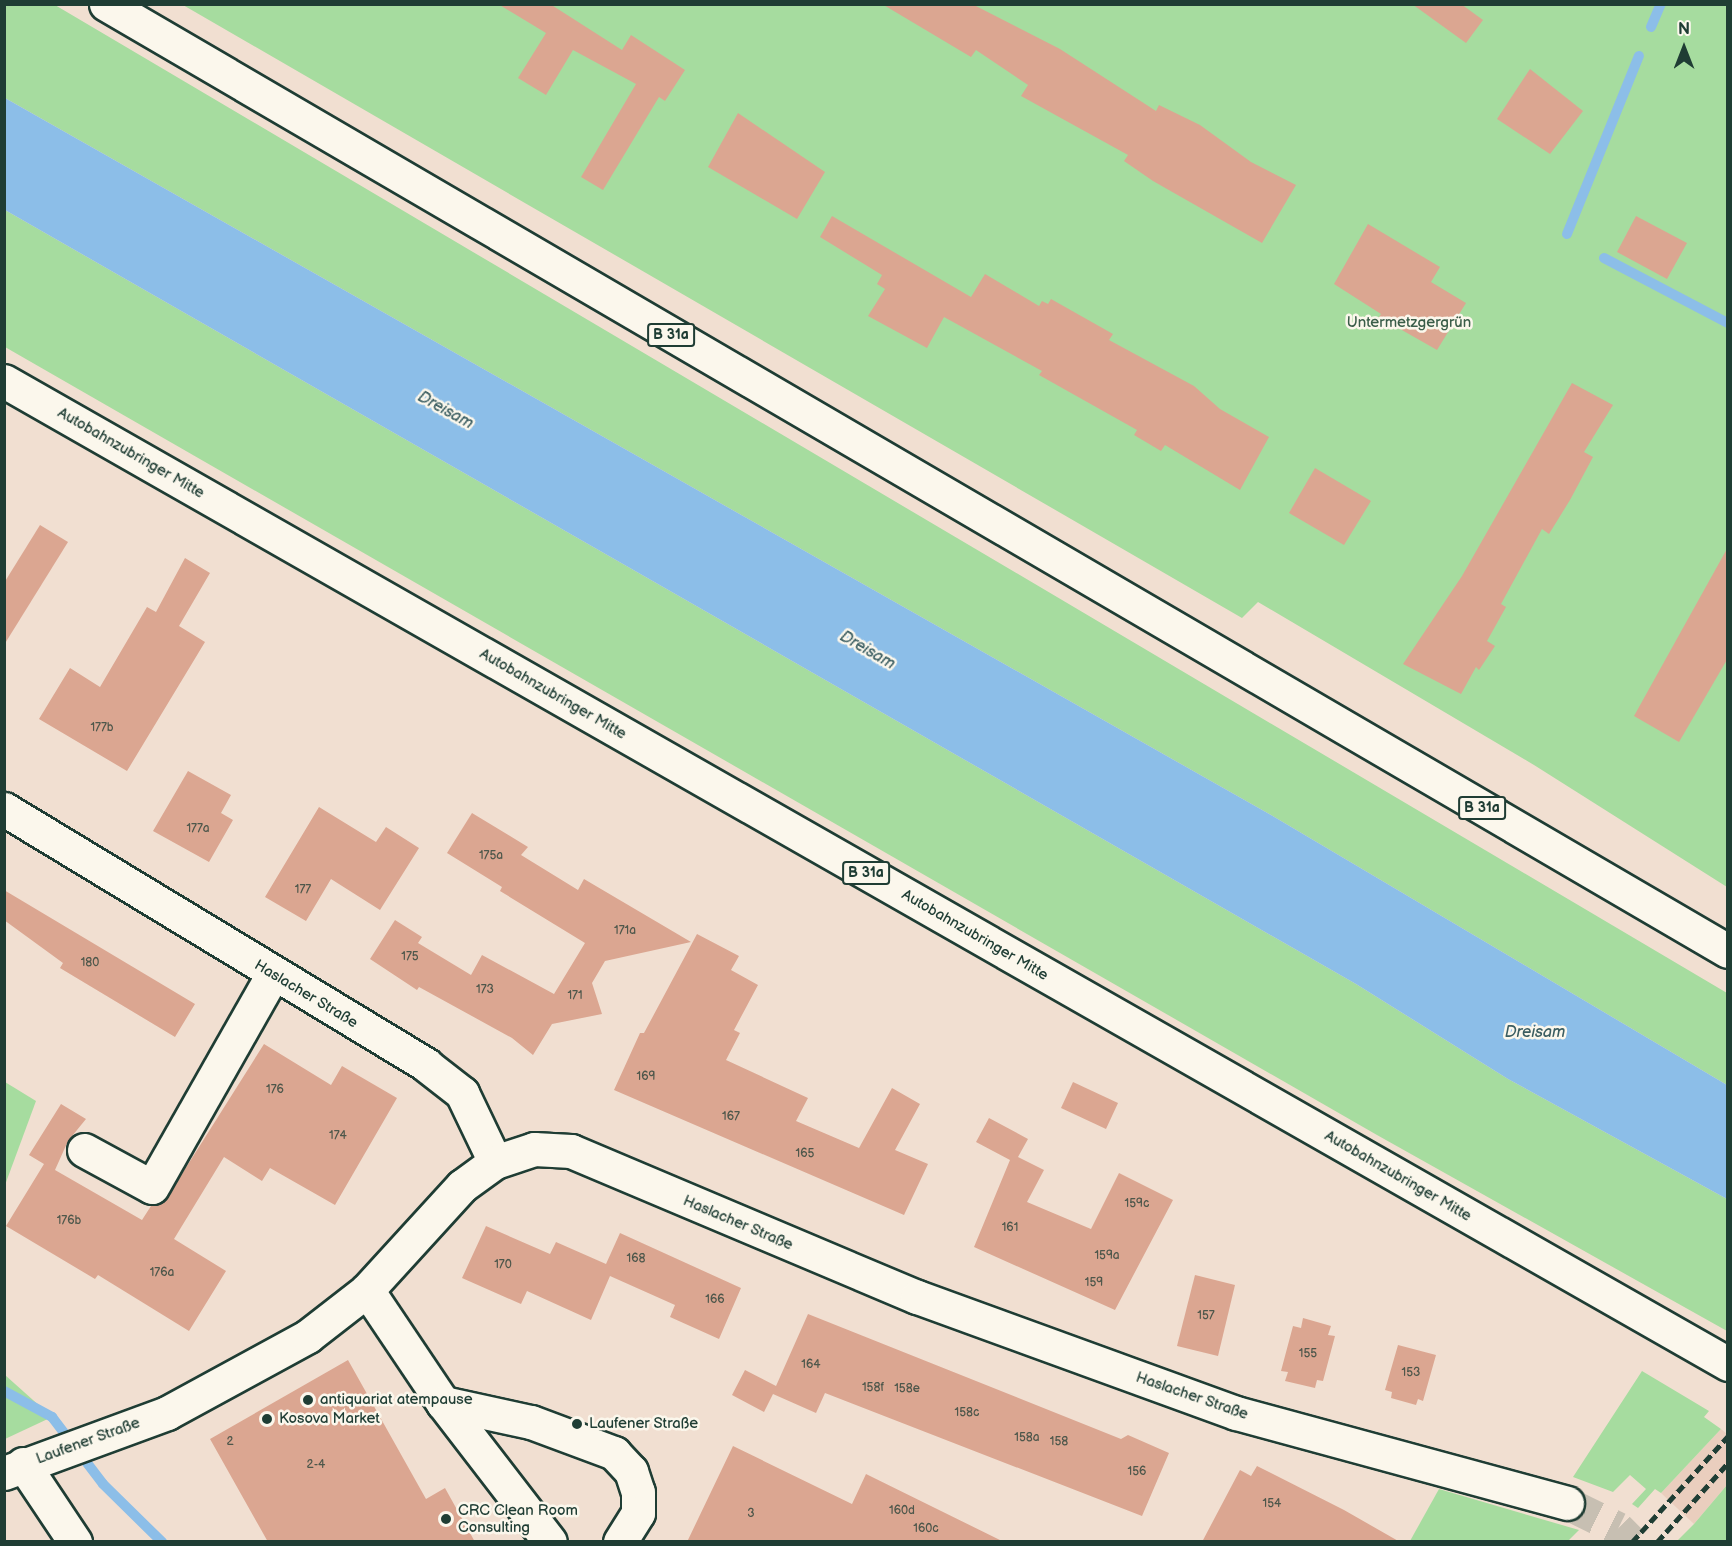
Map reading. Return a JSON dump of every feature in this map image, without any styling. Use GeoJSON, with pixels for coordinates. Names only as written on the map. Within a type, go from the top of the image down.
{"type":"FeatureCollection","features":[{"type":"Feature","properties":{"kind":"main road","name":"B 31a"},"geometry":{"type":"LineString","coordinates":[[106,4],[1728,951]]}},
{"type":"Feature","properties":{"kind":"main road","name":"Autobahnzubringer Mitte"},"geometry":{"type":"LineString","coordinates":[[4,381],[1728,1365]]}},
{"type":"Feature","properties":{"kind":"main road","name":"Haslacher Straße"},"geometry":{"type":"LineString","coordinates":[[4,809],[426,1065],[462,1093],[495,1162],[534,1149],[571,1151],[917,1297],[1236,1413],[1567,1503]]}},
{"type":"Feature","properties":{"kind":"main road"},"geometry":{"type":"LineString","coordinates":[[84,1150],[152,1187],[273,974]]}},
{"type":"Feature","properties":{"kind":"main road","name":"Laufener Straße"},"geometry":{"type":"LineString","coordinates":[[75,1542],[14,1468],[167,1413],[298,1341],[368,1290],[462,1186],[495,1162]]}},
{"type":"Feature","properties":{"kind":"main road"},"geometry":{"type":"LineString","coordinates":[[368,1290],[443,1403],[550,1542]]}},
{"type":"Feature","properties":{"kind":"main road"},"geometry":{"type":"LineString","coordinates":[[443,1403],[531,1422],[614,1453],[631,1471],[638,1492],[638,1513],[620,1542]]}},
{"type":"Feature","properties":{"kind":"shaded area"},"geometry":{"type":"Polygon","coordinates":[[[1721,1429],[1727,1434],[1727,1485],[1694,1524],[1661,1493],[1721,1429]]]}},
{"type":"Feature","properties":{"kind":"green space"},"geometry":{"type":"Polygon","coordinates":[[[5,5],[55,5],[1727,993],[1727,1085],[1271,815],[5,98],[5,5]]]}},
{"type":"Feature","properties":{"kind":"green space","name":"Untermetzgergrün"},"geometry":{"type":"Polygon","coordinates":[[[183,5],[1727,5],[1727,887],[1534,765],[1258,602],[1242,618],[183,5]]]}},
{"type":"Feature","properties":{"kind":"green space"},"geometry":{"type":"Polygon","coordinates":[[[5,210],[1356,984],[1508,1079],[1727,1199],[1727,1331],[1377,1135],[5,347],[5,210]]]}},
{"type":"Feature","properties":{"kind":"green space"},"geometry":{"type":"Polygon","coordinates":[[[5,1082],[36,1101],[5,1185],[5,1082]]]}},
{"type":"Feature","properties":{"kind":"green space"},"geometry":{"type":"Polygon","coordinates":[[[1642,1371],[1709,1411],[1704,1417],[1721,1429],[1661,1493],[1655,1489],[1638,1508],[1632,1504],[1646,1489],[1630,1475],[1613,1492],[1573,1477],[1642,1371]]]}},
{"type":"Feature","properties":{"kind":"green space"},"geometry":{"type":"Polygon","coordinates":[[[5,1375],[52,1417],[4,1439],[5,1375]]]}},
{"type":"Feature","properties":{"kind":"green space"},"geometry":{"type":"Polygon","coordinates":[[[1727,1485],[1727,1541],[1677,1541],[1694,1524],[1727,1485]]]}},
{"type":"Feature","properties":{"kind":"green space"},"geometry":{"type":"Polygon","coordinates":[[[1439,1489],[1579,1530],[1568,1541],[1410,1541],[1439,1489]]]}},
{"type":"Feature","properties":{"kind":"water","name":"Dreisam"},"geometry":{"type":"Polygon","coordinates":[[[5,98],[1271,815],[1727,1085],[1727,1199],[1508,1079],[1356,984],[5,210],[5,98]]]}},
{"type":"Feature","properties":{"kind":"building"},"geometry":{"type":"Polygon","coordinates":[[[498,4],[550,4],[622,50],[631,35],[685,70],[665,101],[659,97],[603,190],[581,177],[636,84],[573,50],[546,95],[518,78],[546,33],[498,4]]]}},
{"type":"Feature","properties":{"kind":"building"},"geometry":{"type":"Polygon","coordinates":[[[882,4],[972,4],[1060,49],[1156,111],[1159,105],[1200,125],[1251,162],[1296,185],[1262,243],[1153,181],[1124,161],[1128,155],[1021,96],[1028,85],[976,50],[971,57],[882,4]]]}},
{"type":"Feature","properties":{"kind":"building"},"geometry":{"type":"Polygon","coordinates":[[[1412,4],[1461,4],[1483,20],[1466,43],[1412,4]]]}},
{"type":"Feature","properties":{"kind":"building"},"geometry":{"type":"Polygon","coordinates":[[[1530,69],[1583,111],[1550,154],[1497,119],[1530,69]]]}},
{"type":"Feature","properties":{"kind":"building"},"geometry":{"type":"Polygon","coordinates":[[[738,113],[825,172],[797,219],[708,167],[738,113]]]}},
{"type":"Feature","properties":{"kind":"building"},"geometry":{"type":"Polygon","coordinates":[[[832,216],[971,297],[985,274],[1039,306],[1042,301],[1048,304],[1051,299],[1113,334],[1109,340],[1194,386],[1220,409],[1269,437],[1240,490],[1165,445],[1161,451],[1134,435],[1137,430],[1039,375],[1042,371],[944,317],[927,348],[868,316],[885,289],[877,284],[882,275],[820,237],[832,216]]]}},
{"type":"Feature","properties":{"kind":"building"},"geometry":{"type":"Polygon","coordinates":[[[1636,216],[1687,243],[1667,279],[1617,252],[1636,216]]]}},
{"type":"Feature","properties":{"kind":"building"},"geometry":{"type":"Polygon","coordinates":[[[1368,224],[1440,267],[1431,282],[1466,303],[1437,350],[1379,317],[1381,314],[1334,284],[1368,224]]]}},
{"type":"Feature","properties":{"kind":"building"},"geometry":{"type":"Polygon","coordinates":[[[1572,383],[1613,405],[1584,452],[1593,457],[1570,500],[1549,534],[1542,529],[1501,604],[1506,607],[1487,641],[1495,646],[1479,670],[1476,667],[1461,694],[1403,664],[1462,576],[1572,383]]]}},
{"type":"Feature","properties":{"kind":"building"},"geometry":{"type":"Polygon","coordinates":[[[1315,468],[1371,501],[1344,545],[1289,513],[1315,468]]]}},
{"type":"Feature","properties":{"kind":"building"},"geometry":{"type":"Polygon","coordinates":[[[40,525],[68,542],[4,645],[4,583],[40,525]]]}},
{"type":"Feature","properties":{"kind":"building"},"geometry":{"type":"Polygon","coordinates":[[[1728,547],[1728,658],[1679,742],[1634,716],[1728,547]]]}},
{"type":"Feature","properties":{"kind":"building"},"geometry":{"type":"Polygon","coordinates":[[[185,558],[210,573],[179,626],[205,642],[127,771],[39,719],[70,668],[100,687],[147,607],[156,612],[185,558]]]}},
{"type":"Feature","properties":{"kind":"building"},"geometry":{"type":"Polygon","coordinates":[[[188,771],[231,795],[221,813],[233,820],[209,862],[153,831],[188,771]]]}},
{"type":"Feature","properties":{"kind":"building"},"geometry":{"type":"Polygon","coordinates":[[[319,807],[376,842],[386,827],[419,848],[380,910],[331,879],[306,921],[265,897],[319,807]]]}},
{"type":"Feature","properties":{"kind":"building"},"geometry":{"type":"Polygon","coordinates":[[[472,813],[528,847],[521,855],[578,890],[584,879],[691,942],[605,961],[592,983],[602,1014],[552,1024],[533,1055],[512,1038],[419,987],[417,990],[370,959],[395,920],[422,937],[418,943],[471,975],[482,955],[554,994],[585,943],[500,891],[502,887],[447,853],[472,813]]]}},
{"type":"Feature","properties":{"kind":"building"},"geometry":{"type":"Polygon","coordinates":[[[4,890],[195,1004],[175,1037],[60,968],[63,963],[4,920],[4,890]]]}},
{"type":"Feature","properties":{"kind":"building"},"geometry":{"type":"Polygon","coordinates":[[[697,934],[739,956],[731,970],[758,985],[734,1030],[740,1033],[726,1060],[808,1098],[796,1121],[859,1148],[892,1088],[920,1104],[895,1150],[928,1164],[904,1215],[614,1090],[640,1033],[644,1033],[697,934]]]}},
{"type":"Feature","properties":{"kind":"building"},"geometry":{"type":"Polygon","coordinates":[[[264,1044],[331,1085],[342,1066],[397,1098],[335,1205],[270,1168],[262,1181],[224,1157],[174,1239],[226,1271],[189,1331],[98,1275],[95,1279],[6,1226],[44,1164],[29,1155],[61,1104],[86,1119],[68,1141],[55,1170],[142,1220],[151,1206],[168,1196],[264,1044]]]}},
{"type":"Feature","properties":{"kind":"building"},"geometry":{"type":"Polygon","coordinates":[[[1073,1082],[1118,1103],[1106,1129],[1061,1108],[1073,1082]]]}},
{"type":"Feature","properties":{"kind":"building"},"geometry":{"type":"Polygon","coordinates":[[[989,1118],[1028,1139],[1018,1157],[1044,1170],[1027,1202],[1091,1229],[1119,1173],[1173,1200],[1115,1310],[974,1247],[1010,1160],[976,1142],[989,1118]]]}},
{"type":"Feature","properties":{"kind":"building"},"geometry":{"type":"Polygon","coordinates":[[[486,1226],[550,1254],[556,1242],[606,1264],[620,1233],[741,1288],[719,1339],[670,1317],[675,1305],[610,1276],[591,1320],[527,1291],[521,1304],[462,1278],[486,1226]]]}},
{"type":"Feature","properties":{"kind":"building"},"geometry":{"type":"Polygon","coordinates":[[[1195,1275],[1235,1285],[1218,1356],[1177,1346],[1195,1275]]]}},
{"type":"Feature","properties":{"kind":"building"},"geometry":{"type":"Polygon","coordinates":[[[808,1314],[1121,1439],[1128,1435],[1169,1453],[1142,1516],[825,1393],[816,1413],[773,1394],[764,1412],[732,1395],[745,1370],[776,1386],[808,1314]]]}},
{"type":"Feature","properties":{"kind":"building"},"geometry":{"type":"Polygon","coordinates":[[[1303,1318],[1331,1326],[1328,1335],[1335,1336],[1323,1381],[1317,1380],[1315,1388],[1285,1381],[1288,1372],[1281,1371],[1293,1326],[1301,1328],[1303,1318]]]}},
{"type":"Feature","properties":{"kind":"building"},"geometry":{"type":"Polygon","coordinates":[[[1398,1345],[1436,1355],[1423,1401],[1418,1399],[1416,1405],[1391,1398],[1392,1392],[1385,1390],[1398,1345]]]}},
{"type":"Feature","properties":{"kind":"building"},"geometry":{"type":"Polygon","coordinates":[[[348,1360],[426,1499],[445,1488],[475,1542],[268,1542],[210,1439],[348,1360]]]}},
{"type":"Feature","properties":{"kind":"building"},"geometry":{"type":"Polygon","coordinates":[[[733,1446],[852,1504],[866,1474],[1004,1542],[687,1542],[733,1446]]]}},
{"type":"Feature","properties":{"kind":"building"},"geometry":{"type":"Polygon","coordinates":[[[1257,1466],[1344,1510],[1400,1542],[1202,1542],[1240,1470],[1251,1476],[1257,1466]]]}},
{"type":"Feature","properties":{"kind":"waterway"},"geometry":{"type":"LineString","coordinates":[[1651,27],[1661,4]]}},
{"type":"Feature","properties":{"kind":"waterway"},"geometry":{"type":"LineString","coordinates":[[1567,234],[1639,56]]}},
{"type":"Feature","properties":{"kind":"waterway"},"geometry":{"type":"LineString","coordinates":[[1604,258],[1728,323]]}},
{"type":"Feature","properties":{"kind":"waterway"},"geometry":{"type":"LineString","coordinates":[[4,1391],[52,1417],[103,1484],[162,1542]]}},
{"type":"Feature","properties":{"kind":"tunnel"},"geometry":{"type":"LineString","coordinates":[[1567,1503],[1618,1528],[1632,1542]]}},
{"type":"Feature","properties":{"kind":"railway"},"geometry":{"type":"LineString","coordinates":[[1632,1542],[1728,1436]]}},
{"type":"Feature","properties":{"kind":"railway"},"geometry":{"type":"LineString","coordinates":[[1657,1542],[1728,1463]]}},
{"type":"Feature","properties":{"kind":"place","name":"antiquariat atempause"},"geometry":{"type":"Point","coordinates":[308,1400]}},
{"type":"Feature","properties":{"kind":"place","name":"Kosova Market"},"geometry":{"type":"Point","coordinates":[267,1419]}},
{"type":"Feature","properties":{"kind":"place","name":"Laufener Straße"},"geometry":{"type":"Point","coordinates":[577,1424]}},
{"type":"Feature","properties":{"kind":"place","name":"CRC Clean Room Consulting"},"geometry":{"type":"Point","coordinates":[446,1519]}}]}
